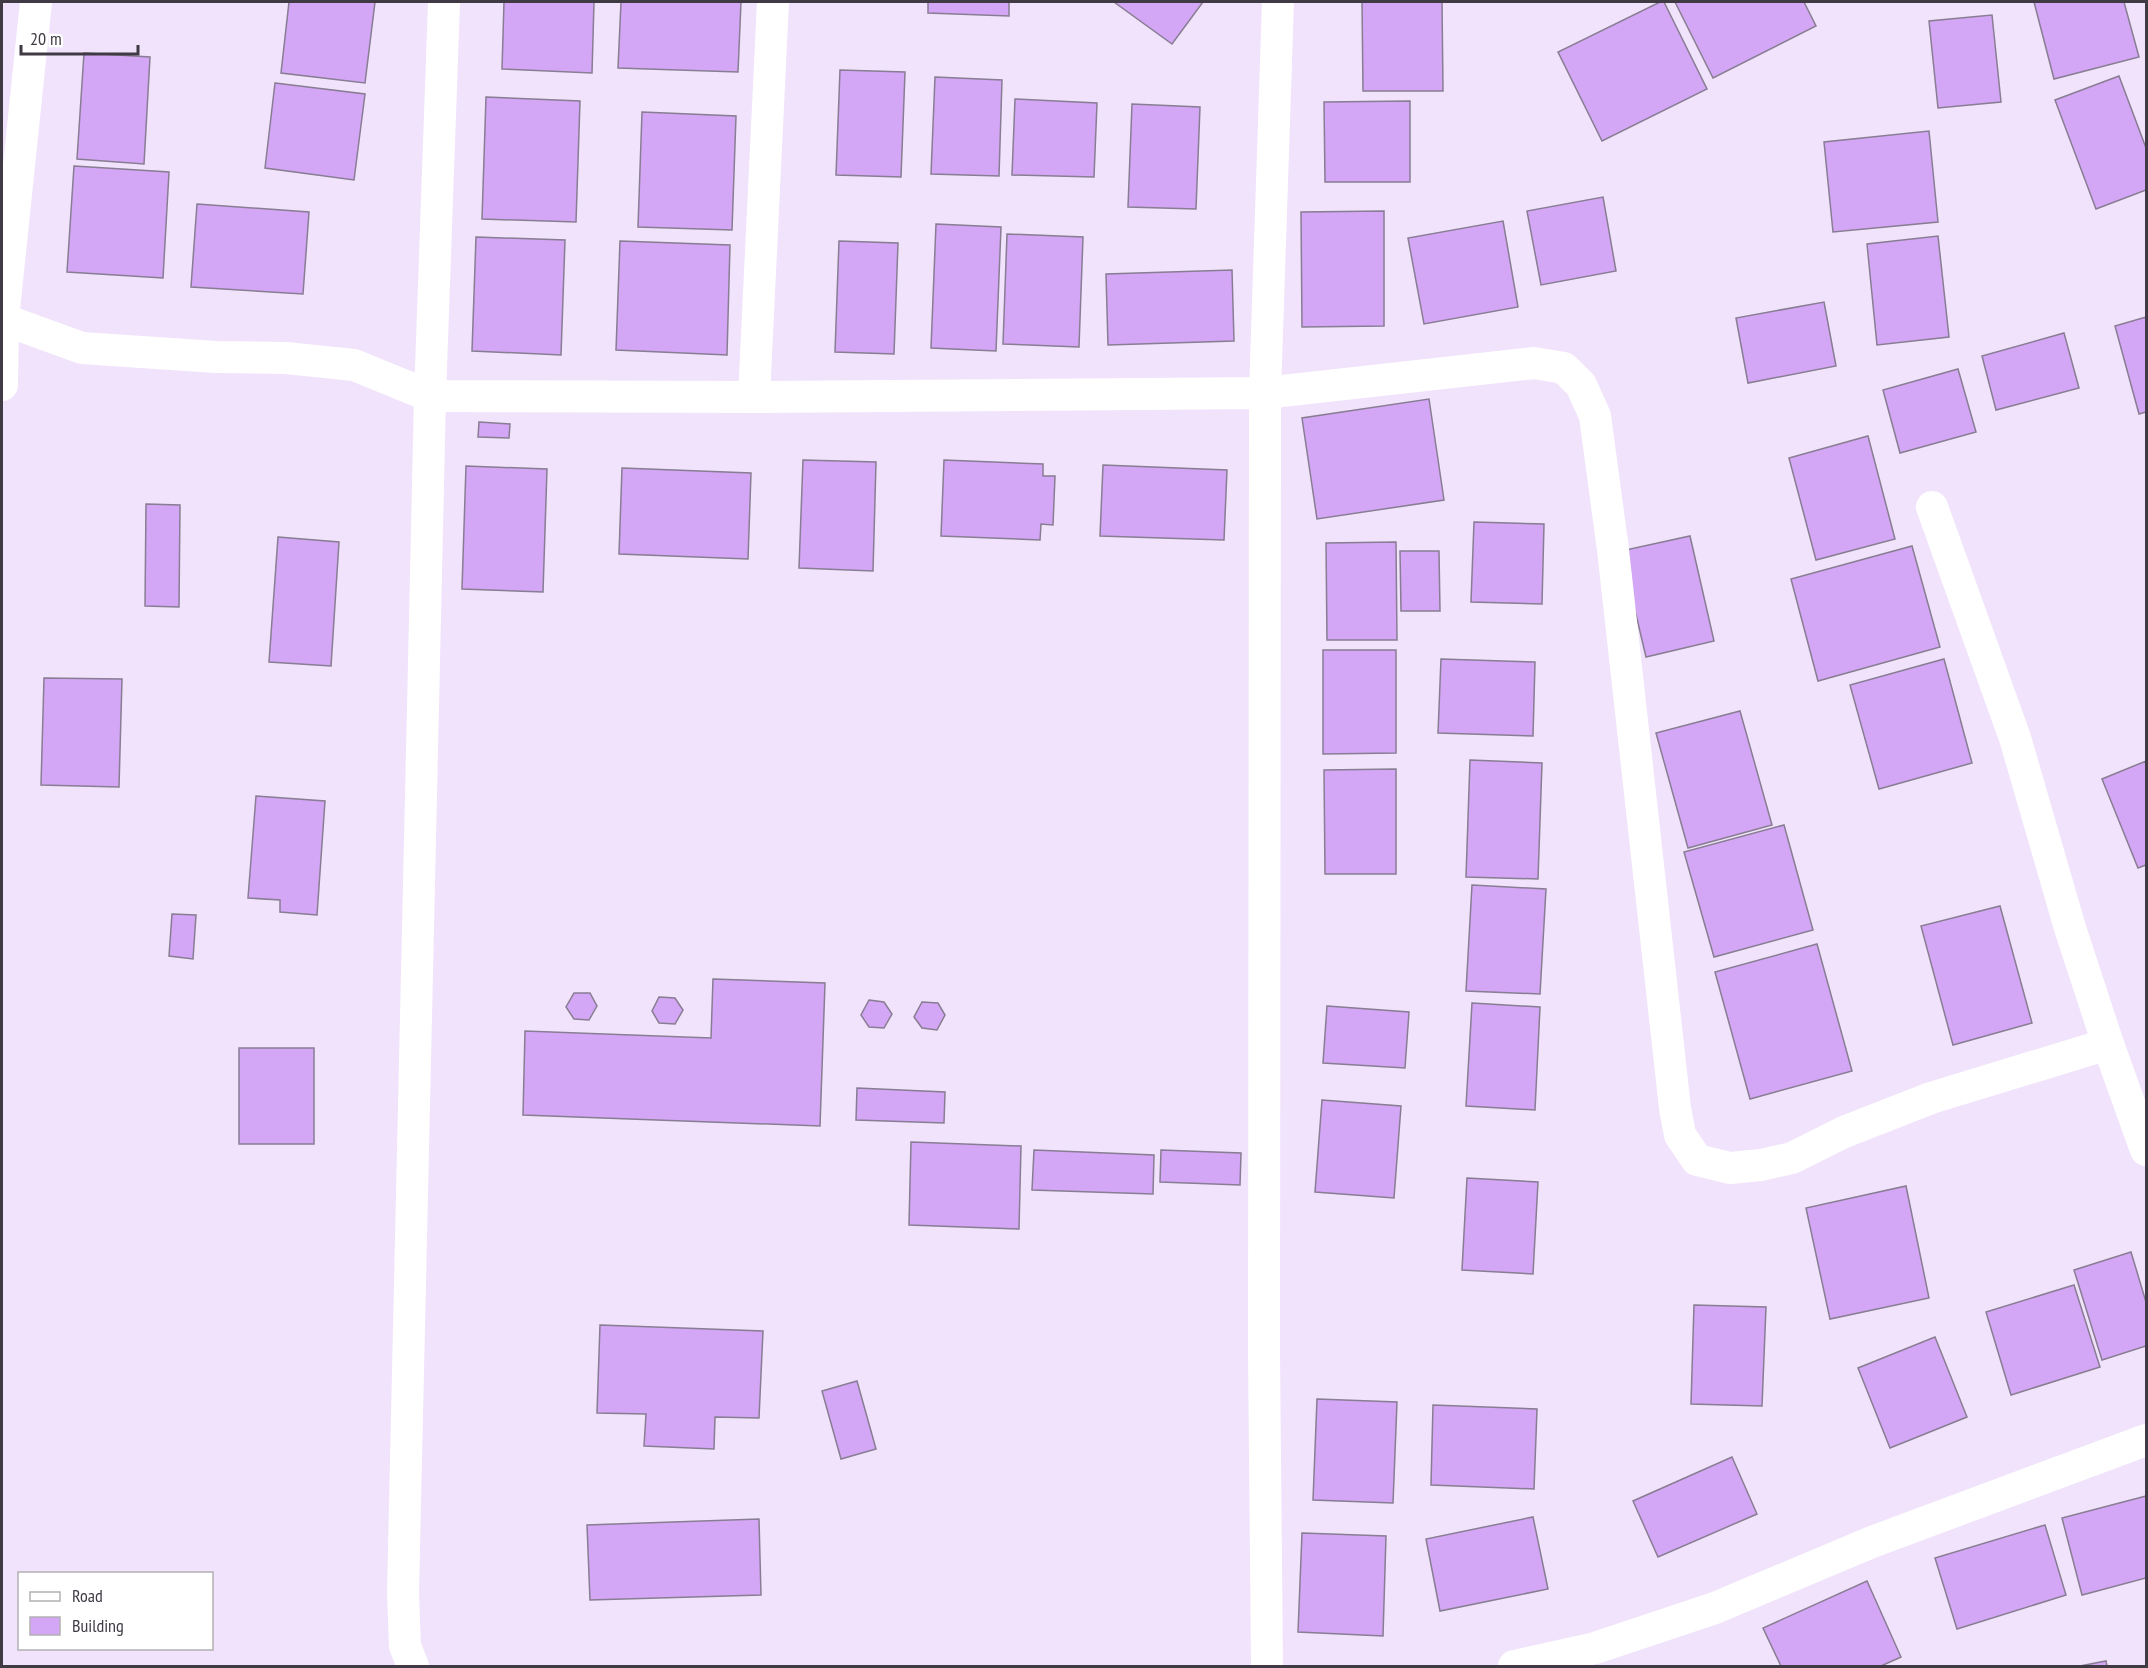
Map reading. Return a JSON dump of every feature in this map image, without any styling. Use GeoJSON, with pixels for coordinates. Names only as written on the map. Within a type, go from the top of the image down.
{"type":"FeatureCollection","features":[{"type":"Feature","properties":{"kind":"street"},"geometry":{"type":"LineString","coordinates":[[2,385],[2,319],[36,2]]}},
{"type":"Feature","properties":{"kind":"street"},"geometry":{"type":"LineString","coordinates":[[413,1666],[405,1646],[403,1593],[430,396],[444,2]]}},
{"type":"Feature","properties":{"kind":"street"},"geometry":{"type":"LineString","coordinates":[[754,397],[773,2]]}},
{"type":"Feature","properties":{"kind":"street"},"geometry":{"type":"LineString","coordinates":[[1267,1666],[1264,1351],[1265,393],[1278,2]]}},
{"type":"Feature","properties":{"kind":"street"},"geometry":{"type":"LineString","coordinates":[[2,319],[81,348],[205,357],[286,358],[354,365],[430,396],[754,397],[1265,393],[1534,363],[1564,368],[1581,385],[1595,416],[1613,550],[1675,1108],[1680,1135],[1698,1160],[1730,1168],[1761,1165],[1792,1158],[1844,1132],[1931,1098],[2108,1044]]}},
{"type":"Feature","properties":{"kind":"street"},"geometry":{"type":"LineString","coordinates":[[1932,507],[2015,738],[2070,928],[2146,1150]]}},
{"type":"Feature","properties":{"kind":"street"},"geometry":{"type":"LineString","coordinates":[[1514,1666],[1595,1648],[1715,1608],[1872,1542],[2146,1440]]}},
{"type":"Feature","properties":{"kind":"building"},"geometry":{"type":"Polygon","coordinates":[[[289,2],[375,2],[365,83],[281,73],[289,2]]]}},
{"type":"Feature","properties":{"kind":"building"},"geometry":{"type":"Polygon","coordinates":[[[504,2],[594,2],[592,73],[502,69],[504,2]]]}},
{"type":"Feature","properties":{"kind":"building"},"geometry":{"type":"Polygon","coordinates":[[[621,2],[741,2],[738,72],[618,68],[621,2]]]}},
{"type":"Feature","properties":{"kind":"building"},"geometry":{"type":"Polygon","coordinates":[[[928,2],[1009,2],[1009,16],[928,13],[928,2]]]}},
{"type":"Feature","properties":{"kind":"building"},"geometry":{"type":"Polygon","coordinates":[[[1114,2],[1203,2],[1172,44],[1114,2]]]}},
{"type":"Feature","properties":{"kind":"building"},"geometry":{"type":"Polygon","coordinates":[[[1362,2],[1442,2],[1443,91],[1363,91],[1362,2]]]}},
{"type":"Feature","properties":{"kind":"building"},"geometry":{"type":"Polygon","coordinates":[[[1664,2],[1707,89],[1602,141],[1558,52],[1664,2]]]}},
{"type":"Feature","properties":{"kind":"building"},"geometry":{"type":"Polygon","coordinates":[[[1675,2],[1804,2],[1816,26],[1713,78],[1675,2]]]}},
{"type":"Feature","properties":{"kind":"building"},"geometry":{"type":"Polygon","coordinates":[[[2034,2],[2124,2],[2139,57],[2054,79],[2034,2]]]}},
{"type":"Feature","properties":{"kind":"building"},"geometry":{"type":"Polygon","coordinates":[[[1992,15],[2001,102],[1938,108],[1929,21],[1992,15]]]}},
{"type":"Feature","properties":{"kind":"building"},"geometry":{"type":"Polygon","coordinates":[[[84,53],[150,57],[144,164],[77,159],[84,53]]]}},
{"type":"Feature","properties":{"kind":"building"},"geometry":{"type":"Polygon","coordinates":[[[840,70],[905,72],[901,177],[836,175],[840,70]]]}},
{"type":"Feature","properties":{"kind":"building"},"geometry":{"type":"Polygon","coordinates":[[[2119,76],[2146,148],[2146,190],[2096,209],[2055,100],[2119,76]]]}},
{"type":"Feature","properties":{"kind":"building"},"geometry":{"type":"Polygon","coordinates":[[[935,77],[1002,80],[999,176],[931,174],[935,77]]]}},
{"type":"Feature","properties":{"kind":"building"},"geometry":{"type":"Polygon","coordinates":[[[275,83],[365,94],[354,180],[265,168],[275,83]]]}},
{"type":"Feature","properties":{"kind":"building"},"geometry":{"type":"Polygon","coordinates":[[[486,97],[580,101],[576,222],[482,219],[486,97]]]}},
{"type":"Feature","properties":{"kind":"building"},"geometry":{"type":"Polygon","coordinates":[[[1015,99],[1097,103],[1094,177],[1012,175],[1015,99]]]}},
{"type":"Feature","properties":{"kind":"building"},"geometry":{"type":"Polygon","coordinates":[[[1410,101],[1410,182],[1325,182],[1324,102],[1410,101]]]}},
{"type":"Feature","properties":{"kind":"building"},"geometry":{"type":"Polygon","coordinates":[[[1132,104],[1200,107],[1196,209],[1128,207],[1132,104]]]}},
{"type":"Feature","properties":{"kind":"building"},"geometry":{"type":"Polygon","coordinates":[[[642,112],[736,116],[732,230],[638,227],[642,112]]]}},
{"type":"Feature","properties":{"kind":"building"},"geometry":{"type":"Polygon","coordinates":[[[1929,131],[1938,222],[1833,232],[1824,142],[1929,131]]]}},
{"type":"Feature","properties":{"kind":"building"},"geometry":{"type":"Polygon","coordinates":[[[74,166],[169,172],[163,278],[67,272],[74,166]]]}},
{"type":"Feature","properties":{"kind":"building"},"geometry":{"type":"Polygon","coordinates":[[[1603,197],[1616,271],[1541,285],[1527,211],[1603,197]]]}},
{"type":"Feature","properties":{"kind":"building"},"geometry":{"type":"Polygon","coordinates":[[[197,204],[309,212],[303,294],[191,287],[197,204]]]}},
{"type":"Feature","properties":{"kind":"building"},"geometry":{"type":"Polygon","coordinates":[[[1384,211],[1384,326],[1302,327],[1301,212],[1384,211]]]}},
{"type":"Feature","properties":{"kind":"building"},"geometry":{"type":"Polygon","coordinates":[[[1503,221],[1518,307],[1424,324],[1408,238],[1503,221]]]}},
{"type":"Feature","properties":{"kind":"building"},"geometry":{"type":"Polygon","coordinates":[[[936,224],[1001,227],[996,351],[931,348],[936,224]]]}},
{"type":"Feature","properties":{"kind":"building"},"geometry":{"type":"Polygon","coordinates":[[[1007,234],[1083,237],[1079,347],[1003,344],[1007,234]]]}},
{"type":"Feature","properties":{"kind":"building"},"geometry":{"type":"Polygon","coordinates":[[[1938,236],[1949,337],[1877,345],[1867,244],[1938,236]]]}},
{"type":"Feature","properties":{"kind":"building"},"geometry":{"type":"Polygon","coordinates":[[[476,237],[565,240],[561,355],[472,351],[476,237]]]}},
{"type":"Feature","properties":{"kind":"building"},"geometry":{"type":"Polygon","coordinates":[[[620,241],[730,245],[727,355],[616,350],[620,241]]]}},
{"type":"Feature","properties":{"kind":"building"},"geometry":{"type":"Polygon","coordinates":[[[839,241],[898,243],[894,354],[835,352],[839,241]]]}},
{"type":"Feature","properties":{"kind":"building"},"geometry":{"type":"Polygon","coordinates":[[[1232,270],[1234,341],[1108,345],[1106,274],[1232,270]]]}},
{"type":"Feature","properties":{"kind":"building"},"geometry":{"type":"Polygon","coordinates":[[[1824,302],[1836,366],[1748,383],[1736,318],[1824,302]]]}},
{"type":"Feature","properties":{"kind":"building"},"geometry":{"type":"Polygon","coordinates":[[[2146,317],[2146,412],[2139,414],[2115,326],[2146,317]]]}},
{"type":"Feature","properties":{"kind":"building"},"geometry":{"type":"Polygon","coordinates":[[[2064,333],[2079,388],[1996,410],[1982,356],[2064,333]]]}},
{"type":"Feature","properties":{"kind":"building"},"geometry":{"type":"Polygon","coordinates":[[[1958,369],[1976,432],[1900,453],[1883,390],[1958,369]]]}},
{"type":"Feature","properties":{"kind":"building"},"geometry":{"type":"Polygon","coordinates":[[[1429,399],[1444,500],[1317,519],[1302,418],[1429,399]]]}},
{"type":"Feature","properties":{"kind":"building"},"geometry":{"type":"Polygon","coordinates":[[[479,422],[510,424],[509,438],[478,437],[479,422]]]}},
{"type":"Feature","properties":{"kind":"building"},"geometry":{"type":"Polygon","coordinates":[[[1868,436],[1895,539],[1816,560],[1789,458],[1868,436]]]}},
{"type":"Feature","properties":{"kind":"building"},"geometry":{"type":"Polygon","coordinates":[[[803,460],[876,462],[873,571],[799,568],[803,460]]]}},
{"type":"Feature","properties":{"kind":"building"},"geometry":{"type":"Polygon","coordinates":[[[944,460],[1043,464],[1043,476],[1055,476],[1053,525],[1041,524],[1040,540],[941,536],[944,460]]]}},
{"type":"Feature","properties":{"kind":"building"},"geometry":{"type":"Polygon","coordinates":[[[1103,465],[1227,470],[1224,540],[1100,536],[1103,465]]]}},
{"type":"Feature","properties":{"kind":"building"},"geometry":{"type":"Polygon","coordinates":[[[466,466],[547,469],[543,592],[462,589],[466,466]]]}},
{"type":"Feature","properties":{"kind":"building"},"geometry":{"type":"Polygon","coordinates":[[[622,468],[751,473],[748,559],[619,554],[622,468]]]}},
{"type":"Feature","properties":{"kind":"building"},"geometry":{"type":"Polygon","coordinates":[[[146,504],[180,505],[179,607],[145,606],[146,504]]]}},
{"type":"Feature","properties":{"kind":"building"},"geometry":{"type":"Polygon","coordinates":[[[1474,522],[1544,524],[1542,604],[1471,602],[1474,522]]]}},
{"type":"Feature","properties":{"kind":"building"},"geometry":{"type":"Polygon","coordinates":[[[1690,536],[1714,641],[1646,657],[1621,551],[1690,536]]]}},
{"type":"Feature","properties":{"kind":"building"},"geometry":{"type":"Polygon","coordinates":[[[278,537],[339,542],[331,666],[269,662],[278,537]]]}},
{"type":"Feature","properties":{"kind":"building"},"geometry":{"type":"Polygon","coordinates":[[[1396,542],[1397,640],[1327,640],[1326,543],[1396,542]]]}},
{"type":"Feature","properties":{"kind":"building"},"geometry":{"type":"Polygon","coordinates":[[[1912,546],[1940,647],[1818,681],[1791,579],[1912,546]]]}},
{"type":"Feature","properties":{"kind":"building"},"geometry":{"type":"Polygon","coordinates":[[[1400,551],[1439,551],[1440,611],[1401,611],[1400,551]]]}},
{"type":"Feature","properties":{"kind":"building"},"geometry":{"type":"Polygon","coordinates":[[[1323,650],[1396,650],[1396,753],[1323,754],[1323,650]]]}},
{"type":"Feature","properties":{"kind":"building"},"geometry":{"type":"Polygon","coordinates":[[[1441,659],[1535,662],[1533,736],[1438,733],[1441,659]]]}},
{"type":"Feature","properties":{"kind":"building"},"geometry":{"type":"Polygon","coordinates":[[[1944,659],[1972,763],[1879,789],[1850,685],[1944,659]]]}},
{"type":"Feature","properties":{"kind":"building"},"geometry":{"type":"Polygon","coordinates":[[[44,678],[122,679],[119,787],[41,785],[44,678]]]}},
{"type":"Feature","properties":{"kind":"building"},"geometry":{"type":"Polygon","coordinates":[[[1740,711],[1772,825],[1688,848],[1656,733],[1740,711]]]}},
{"type":"Feature","properties":{"kind":"building"},"geometry":{"type":"Polygon","coordinates":[[[1470,760],[1542,763],[1538,879],[1466,877],[1470,760]]]}},
{"type":"Feature","properties":{"kind":"building"},"geometry":{"type":"Polygon","coordinates":[[[2146,761],[2146,865],[2138,868],[2102,779],[2146,761]]]}},
{"type":"Feature","properties":{"kind":"building"},"geometry":{"type":"Polygon","coordinates":[[[1396,769],[1396,874],[1325,874],[1324,770],[1396,769]]]}},
{"type":"Feature","properties":{"kind":"building"},"geometry":{"type":"Polygon","coordinates":[[[256,796],[325,801],[317,915],[280,912],[280,900],[248,898],[256,796]]]}},
{"type":"Feature","properties":{"kind":"building"},"geometry":{"type":"Polygon","coordinates":[[[1784,825],[1813,930],[1714,957],[1684,852],[1784,825]]]}},
{"type":"Feature","properties":{"kind":"building"},"geometry":{"type":"Polygon","coordinates":[[[1472,885],[1546,889],[1540,994],[1466,991],[1472,885]]]}},
{"type":"Feature","properties":{"kind":"building"},"geometry":{"type":"Polygon","coordinates":[[[2000,906],[2032,1023],[1953,1045],[1921,926],[2000,906]]]}},
{"type":"Feature","properties":{"kind":"building"},"geometry":{"type":"Polygon","coordinates":[[[172,914],[196,915],[193,959],[169,956],[172,914]]]}},
{"type":"Feature","properties":{"kind":"building"},"geometry":{"type":"Polygon","coordinates":[[[1817,944],[1852,1071],[1750,1099],[1715,972],[1817,944]]]}},
{"type":"Feature","properties":{"kind":"building"},"geometry":{"type":"Polygon","coordinates":[[[713,979],[825,983],[820,1126],[523,1115],[525,1031],[711,1038],[713,979]]]}},
{"type":"Feature","properties":{"kind":"building"},"geometry":{"type":"Polygon","coordinates":[[[574,993],[590,993],[597,1006],[589,1020],[574,1019],[566,1007],[574,993]]]}},
{"type":"Feature","properties":{"kind":"building"},"geometry":{"type":"Polygon","coordinates":[[[659,997],[675,998],[683,1010],[675,1024],[659,1023],[652,1011],[659,997]]]}},
{"type":"Feature","properties":{"kind":"building"},"geometry":{"type":"Polygon","coordinates":[[[869,1000],[884,1002],[892,1014],[884,1028],[869,1027],[861,1015],[869,1000]]]}},
{"type":"Feature","properties":{"kind":"building"},"geometry":{"type":"Polygon","coordinates":[[[922,1002],[938,1003],[945,1015],[937,1030],[922,1028],[914,1017],[922,1002]]]}},
{"type":"Feature","properties":{"kind":"building"},"geometry":{"type":"Polygon","coordinates":[[[1472,1003],[1540,1007],[1535,1110],[1466,1106],[1472,1003]]]}},
{"type":"Feature","properties":{"kind":"building"},"geometry":{"type":"Polygon","coordinates":[[[1327,1006],[1409,1012],[1405,1068],[1323,1063],[1327,1006]]]}},
{"type":"Feature","properties":{"kind":"building"},"geometry":{"type":"Polygon","coordinates":[[[239,1048],[314,1048],[314,1144],[239,1144],[239,1048]]]}},
{"type":"Feature","properties":{"kind":"building"},"geometry":{"type":"Polygon","coordinates":[[[857,1088],[945,1092],[944,1123],[856,1120],[857,1088]]]}},
{"type":"Feature","properties":{"kind":"building"},"geometry":{"type":"Polygon","coordinates":[[[1322,1100],[1401,1106],[1394,1198],[1315,1192],[1322,1100]]]}},
{"type":"Feature","properties":{"kind":"building"},"geometry":{"type":"Polygon","coordinates":[[[911,1142],[1021,1146],[1019,1229],[909,1225],[911,1142]]]}},
{"type":"Feature","properties":{"kind":"building"},"geometry":{"type":"Polygon","coordinates":[[[1034,1150],[1154,1155],[1153,1194],[1032,1190],[1034,1150]]]}},
{"type":"Feature","properties":{"kind":"building"},"geometry":{"type":"Polygon","coordinates":[[[1161,1150],[1241,1153],[1240,1185],[1160,1182],[1161,1150]]]}},
{"type":"Feature","properties":{"kind":"building"},"geometry":{"type":"Polygon","coordinates":[[[1467,1178],[1538,1182],[1533,1274],[1462,1270],[1467,1178]]]}},
{"type":"Feature","properties":{"kind":"building"},"geometry":{"type":"Polygon","coordinates":[[[1906,1186],[1929,1298],[1830,1319],[1806,1208],[1906,1186]]]}},
{"type":"Feature","properties":{"kind":"building"},"geometry":{"type":"Polygon","coordinates":[[[2131,1252],[2146,1302],[2146,1346],[2102,1360],[2074,1270],[2131,1252]]]}},
{"type":"Feature","properties":{"kind":"building"},"geometry":{"type":"Polygon","coordinates":[[[2074,1285],[2100,1367],[2011,1395],[1986,1312],[2074,1285]]]}},
{"type":"Feature","properties":{"kind":"building"},"geometry":{"type":"Polygon","coordinates":[[[1694,1305],[1766,1307],[1762,1406],[1691,1404],[1694,1305]]]}},
{"type":"Feature","properties":{"kind":"building"},"geometry":{"type":"Polygon","coordinates":[[[600,1325],[763,1331],[759,1418],[715,1417],[714,1449],[644,1446],[646,1414],[597,1413],[600,1325]]]}},
{"type":"Feature","properties":{"kind":"building"},"geometry":{"type":"Polygon","coordinates":[[[1935,1337],[1967,1417],[1890,1448],[1858,1368],[1935,1337]]]}},
{"type":"Feature","properties":{"kind":"building"},"geometry":{"type":"Polygon","coordinates":[[[857,1381],[876,1449],[841,1459],[822,1391],[857,1381]]]}},
{"type":"Feature","properties":{"kind":"building"},"geometry":{"type":"Polygon","coordinates":[[[1317,1399],[1397,1402],[1393,1503],[1313,1500],[1317,1399]]]}},
{"type":"Feature","properties":{"kind":"building"},"geometry":{"type":"Polygon","coordinates":[[[1433,1405],[1537,1409],[1534,1489],[1431,1485],[1433,1405]]]}},
{"type":"Feature","properties":{"kind":"building"},"geometry":{"type":"Polygon","coordinates":[[[1732,1457],[1757,1514],[1658,1557],[1633,1501],[1732,1457]]]}},
{"type":"Feature","properties":{"kind":"building"},"geometry":{"type":"Polygon","coordinates":[[[2146,1496],[2146,1578],[2082,1595],[2062,1518],[2146,1496]]]}},
{"type":"Feature","properties":{"kind":"building"},"geometry":{"type":"Polygon","coordinates":[[[1533,1517],[1548,1589],[1440,1611],[1426,1539],[1533,1517]]]}},
{"type":"Feature","properties":{"kind":"building"},"geometry":{"type":"Polygon","coordinates":[[[759,1519],[761,1595],[590,1600],[587,1525],[759,1519]]]}},
{"type":"Feature","properties":{"kind":"building"},"geometry":{"type":"Polygon","coordinates":[[[2045,1525],[2066,1595],[1957,1629],[1935,1558],[2045,1525]]]}},
{"type":"Feature","properties":{"kind":"building"},"geometry":{"type":"Polygon","coordinates":[[[1302,1533],[1386,1536],[1383,1636],[1298,1632],[1302,1533]]]}},
{"type":"Feature","properties":{"kind":"building"},"geometry":{"type":"Polygon","coordinates":[[[1867,1581],[1901,1657],[1881,1666],[1781,1666],[1763,1628],[1867,1581]]]}},
{"type":"Feature","properties":{"kind":"building"},"geometry":{"type":"Polygon","coordinates":[[[2106,1661],[2107,1666],[2080,1666],[2106,1661]]]}}]}
